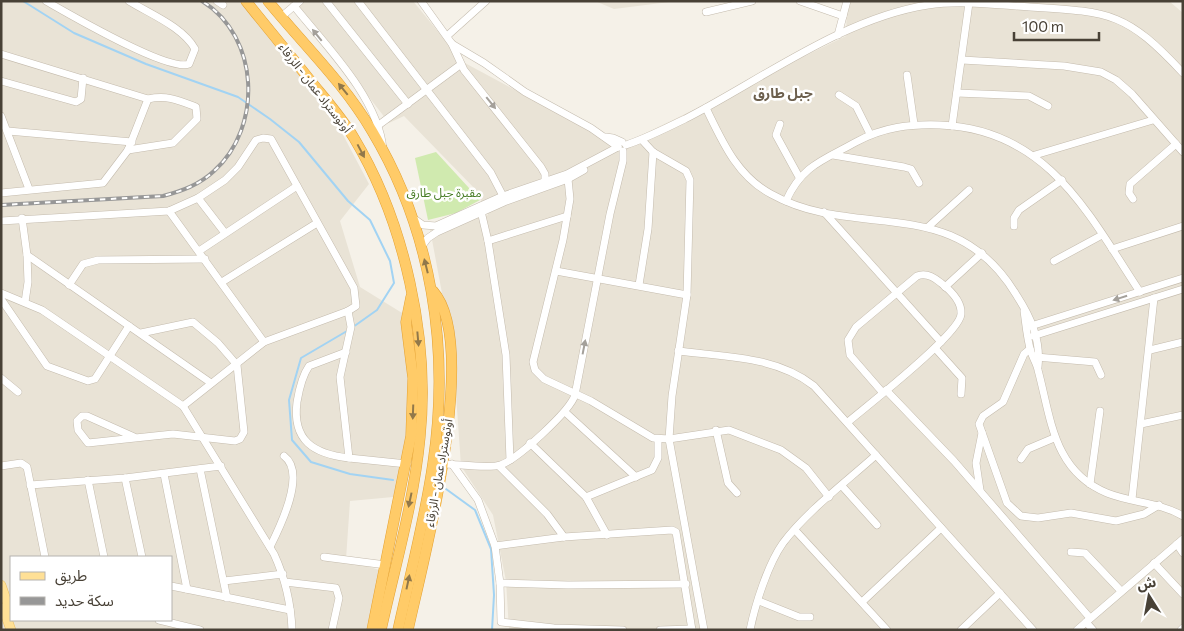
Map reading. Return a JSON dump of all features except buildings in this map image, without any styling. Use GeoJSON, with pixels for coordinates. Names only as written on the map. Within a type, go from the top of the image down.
{"type":"FeatureCollection","features":[{"type":"Feature","properties":{"kind":"highway","name":"أوتوستراد عمان - الزرقاء"},"geometry":{"type":"LineString","coordinates":[[246,1],[339,116],[354,138],[388,212],[412,294],[420,437],[414,480],[381,630]]}},
{"type":"Feature","properties":{"kind":"highway","name":"أوتوستراد عمان - الزرقاء"},"geometry":{"type":"LineString","coordinates":[[268,1],[375,128],[413,218],[431,289],[438,337],[440,379],[433,464],[398,630]]}},
{"type":"Feature","properties":{"kind":"highway","name":"أوتوستراد عمان - الزرقاء"},"geometry":{"type":"LineString","coordinates":[[408,630],[448,464],[451,379],[446,315],[440,301],[431,289]]}},
{"type":"Feature","properties":{"kind":"highway","name":"أوتوستراد عمان - الزرقاء"},"geometry":{"type":"LineString","coordinates":[[372,630],[407,464],[417,378]]}},
{"type":"Feature","properties":{"kind":"highway"},"geometry":{"type":"LineString","coordinates":[[440,379],[451,379]]}},
{"type":"Feature","properties":{"kind":"main road"},"geometry":{"type":"LineString","coordinates":[[5,588],[10,610]]}},
{"type":"Feature","properties":{"kind":"main road"},"geometry":{"type":"LineString","coordinates":[[1,603],[11,630]]}},
{"type":"Feature","properties":{"kind":"street"},"geometry":{"type":"LineString","coordinates":[[50,2],[86,25],[132,46],[177,65],[189,64],[195,50],[190,42],[175,30],[129,1]]}},
{"type":"Feature","properties":{"kind":"street"},"geometry":{"type":"LineString","coordinates":[[281,17],[300,1]]}},
{"type":"Feature","properties":{"kind":"street"},"geometry":{"type":"LineString","coordinates":[[326,1],[408,104]]}},
{"type":"Feature","properties":{"kind":"street"},"geometry":{"type":"LineString","coordinates":[[358,1],[428,90],[455,129],[491,173],[503,196]]}},
{"type":"Feature","properties":{"kind":"street"},"geometry":{"type":"LineString","coordinates":[[421,1],[452,44],[460,65],[541,166],[545,174],[544,182]]}},
{"type":"Feature","properties":{"kind":"street"},"geometry":{"type":"LineString","coordinates":[[447,36],[486,1]]}},
{"type":"Feature","properties":{"kind":"street"},"geometry":{"type":"LineString","coordinates":[[706,12],[752,1]]}},
{"type":"Feature","properties":{"kind":"street"},"geometry":{"type":"LineString","coordinates":[[800,1],[843,16]]}},
{"type":"Feature","properties":{"kind":"street"},"geometry":{"type":"LineString","coordinates":[[838,35],[847,1]]}},
{"type":"Feature","properties":{"kind":"street"},"geometry":{"type":"LineString","coordinates":[[421,247],[432,234],[481,210],[503,196],[574,171],[621,147],[642,140],[706,108],[838,35],[870,21],[929,3],[997,3],[1085,11],[1110,16],[1138,29],[1183,73]]}},
{"type":"Feature","properties":{"kind":"street"},"geometry":{"type":"LineString","coordinates":[[952,126],[969,3]]}},
{"type":"Feature","properties":{"kind":"street"},"geometry":{"type":"LineString","coordinates":[[294,6],[357,88],[375,128],[460,65]]}},
{"type":"Feature","properties":{"kind":"street"},"geometry":{"type":"LineString","coordinates":[[448,464],[499,466],[510,460],[565,412],[575,395],[623,161],[621,147],[525,92],[484,63],[452,44]]}},
{"type":"Feature","properties":{"kind":"street"},"geometry":{"type":"LineString","coordinates":[[1,54],[148,99],[167,96],[196,108],[197,119],[173,143],[128,150]]}},
{"type":"Feature","properties":{"kind":"street"},"geometry":{"type":"LineString","coordinates":[[962,60],[1064,66],[1101,72],[1124,86],[1183,152]]}},
{"type":"Feature","properties":{"kind":"street"},"geometry":{"type":"LineString","coordinates":[[907,76],[914,124]]}},
{"type":"Feature","properties":{"kind":"street"},"geometry":{"type":"LineString","coordinates":[[1,81],[76,102],[82,99],[83,78]]}},
{"type":"Feature","properties":{"kind":"street"},"geometry":{"type":"LineString","coordinates":[[956,93],[1029,96],[1048,106]]}},
{"type":"Feature","properties":{"kind":"street"},"geometry":{"type":"LineString","coordinates":[[839,94],[856,106],[870,134]]}},
{"type":"Feature","properties":{"kind":"street"},"geometry":{"type":"LineString","coordinates":[[1,193],[103,183],[128,150],[148,99]]}},
{"type":"Feature","properties":{"kind":"street"},"geometry":{"type":"LineString","coordinates":[[706,108],[726,148],[740,169],[760,187],[786,201],[824,212],[928,227],[955,237],[982,253],[1008,281],[1034,325],[1036,357],[1054,438],[1068,465],[1090,484],[1107,493],[1158,505],[1183,516]]}},
{"type":"Feature","properties":{"kind":"street"},"geometry":{"type":"LineString","coordinates":[[1,116],[29,189]]}},
{"type":"Feature","properties":{"kind":"street"},"geometry":{"type":"LineString","coordinates":[[1035,155],[1153,120]]}},
{"type":"Feature","properties":{"kind":"street"},"geometry":{"type":"LineString","coordinates":[[780,124],[776,135],[799,177]]}},
{"type":"Feature","properties":{"kind":"street"},"geometry":{"type":"LineString","coordinates":[[786,201],[799,177],[810,168],[870,134],[914,124],[952,126],[998,137],[1035,155],[1062,180],[1112,249],[1140,292]]}},
{"type":"Feature","properties":{"kind":"street"},"geometry":{"type":"LineString","coordinates":[[8,131],[132,142]]}},
{"type":"Feature","properties":{"kind":"street"},"geometry":{"type":"LineString","coordinates":[[1,220],[169,211],[198,198],[231,174],[256,140],[263,138],[271,139],[275,143],[354,288],[356,306],[348,311],[264,342],[183,406]]}},
{"type":"Feature","properties":{"kind":"street"},"geometry":{"type":"LineString","coordinates":[[642,140],[653,152],[686,170],[690,180],[687,295],[672,396],[669,439],[704,630]]}},
{"type":"Feature","properties":{"kind":"street"},"geometry":{"type":"LineString","coordinates":[[1133,199],[1129,193],[1130,184],[1176,144]]}},
{"type":"Feature","properties":{"kind":"street"},"geometry":{"type":"LineString","coordinates":[[413,218],[423,226],[436,226],[568,179],[621,147]]}},
{"type":"Feature","properties":{"kind":"street"},"geometry":{"type":"LineString","coordinates":[[639,285],[648,229],[653,152]]}},
{"type":"Feature","properties":{"kind":"street"},"geometry":{"type":"LineString","coordinates":[[833,155],[904,166],[911,169],[919,183]]}},
{"type":"Feature","properties":{"kind":"street"},"geometry":{"type":"LineString","coordinates":[[568,179],[570,198],[567,216],[534,366],[544,379],[590,401],[658,440],[716,430],[739,432],[789,454],[806,468],[829,498]]}},
{"type":"Feature","properties":{"kind":"street"},"geometry":{"type":"LineString","coordinates":[[1014,226],[1014,218],[1019,210],[1062,180]]}},
{"type":"Feature","properties":{"kind":"street"},"geometry":{"type":"LineString","coordinates":[[198,251],[297,186]]}},
{"type":"Feature","properties":{"kind":"street"},"geometry":{"type":"LineString","coordinates":[[928,227],[969,190]]}},
{"type":"Feature","properties":{"kind":"street"},"geometry":{"type":"LineString","coordinates":[[198,198],[225,233]]}},
{"type":"Feature","properties":{"kind":"street"},"geometry":{"type":"LineString","coordinates":[[481,210],[488,241],[506,355],[510,460]]}},
{"type":"Feature","properties":{"kind":"street"},"geometry":{"type":"LineString","coordinates":[[169,211],[264,342]]}},
{"type":"Feature","properties":{"kind":"street"},"geometry":{"type":"LineString","coordinates":[[824,212],[941,342]]}},
{"type":"Feature","properties":{"kind":"street"},"geometry":{"type":"LineString","coordinates":[[488,241],[567,216]]}},
{"type":"Feature","properties":{"kind":"street"},"geometry":{"type":"LineString","coordinates":[[22,218],[27,255],[28,282],[25,302]]}},
{"type":"Feature","properties":{"kind":"street"},"geometry":{"type":"LineString","coordinates":[[222,282],[317,223]]}},
{"type":"Feature","properties":{"kind":"street"},"geometry":{"type":"LineString","coordinates":[[1112,249],[1183,226]]}},
{"type":"Feature","properties":{"kind":"street"},"geometry":{"type":"LineString","coordinates":[[1054,261],[1102,235]]}},
{"type":"Feature","properties":{"kind":"street"},"geometry":{"type":"LineString","coordinates":[[945,287],[982,253]]}},
{"type":"Feature","properties":{"kind":"street"},"geometry":{"type":"LineString","coordinates":[[27,255],[211,383]]}},
{"type":"Feature","properties":{"kind":"street"},"geometry":{"type":"LineString","coordinates":[[69,285],[83,264],[98,260],[205,259]]}},
{"type":"Feature","properties":{"kind":"street"},"geometry":{"type":"LineString","coordinates":[[556,271],[687,295]]}},
{"type":"Feature","properties":{"kind":"street"},"geometry":{"type":"LineString","coordinates":[[848,422],[885,392],[935,348],[959,323],[962,312],[959,302],[933,277],[922,274],[896,292],[856,327],[848,340],[850,355],[885,392],[980,491],[1088,620],[1093,630]]}},
{"type":"Feature","properties":{"kind":"street"},"geometry":{"type":"LineString","coordinates":[[1026,327],[1183,278]]}},
{"type":"Feature","properties":{"kind":"street"},"geometry":{"type":"LineString","coordinates":[[1028,338],[1183,289]]}},
{"type":"Feature","properties":{"kind":"street"},"geometry":{"type":"LineString","coordinates":[[1,293],[51,315],[183,406],[270,547],[283,574],[292,630]]}},
{"type":"Feature","properties":{"kind":"street"},"geometry":{"type":"LineString","coordinates":[[1132,499],[1142,424],[1154,298]]}},
{"type":"Feature","properties":{"kind":"street"},"geometry":{"type":"LineString","coordinates":[[1,299],[45,364],[50,368],[92,381],[130,326]]}},
{"type":"Feature","properties":{"kind":"street"},"geometry":{"type":"LineString","coordinates":[[1022,304],[1030,349],[1036,357],[1095,362],[1102,375]]}},
{"type":"Feature","properties":{"kind":"street"},"geometry":{"type":"LineString","coordinates":[[348,311],[351,327],[340,377],[349,458]]}},
{"type":"Feature","properties":{"kind":"street"},"geometry":{"type":"LineString","coordinates":[[134,437],[88,416],[82,416],[77,421],[78,430],[88,443],[174,434],[235,441],[243,435],[237,364],[218,343],[193,322],[141,333]]}},
{"type":"Feature","properties":{"kind":"street"},"geometry":{"type":"LineString","coordinates":[[1150,350],[1183,343]]}},
{"type":"Feature","properties":{"kind":"street"},"geometry":{"type":"LineString","coordinates":[[935,348],[962,378],[961,394]]}},
{"type":"Feature","properties":{"kind":"street"},"geometry":{"type":"LineString","coordinates":[[1030,349],[1024,354],[1003,402],[981,420],[982,433],[1007,503],[1021,516],[1038,518],[1071,513],[1116,521],[1144,514],[1158,505]]}},
{"type":"Feature","properties":{"kind":"street"},"geometry":{"type":"LineString","coordinates":[[678,351],[760,362],[787,369],[814,386],[1033,630]]}},
{"type":"Feature","properties":{"kind":"street"},"geometry":{"type":"LineString","coordinates":[[346,352],[309,366],[299,391],[296,420],[302,438],[310,445],[334,456],[407,464]]}},
{"type":"Feature","properties":{"kind":"street"},"geometry":{"type":"LineString","coordinates":[[1,378],[18,392]]}},
{"type":"Feature","properties":{"kind":"street"},"geometry":{"type":"LineString","coordinates":[[565,412],[636,477]]}},
{"type":"Feature","properties":{"kind":"street"},"geometry":{"type":"LineString","coordinates":[[1090,484],[1100,412]]}},
{"type":"Feature","properties":{"kind":"street"},"geometry":{"type":"LineString","coordinates":[[1142,424],[1183,415]]}},
{"type":"Feature","properties":{"kind":"street"},"geometry":{"type":"LineString","coordinates":[[716,430],[728,484],[736,493]]}},
{"type":"Feature","properties":{"kind":"street"},"geometry":{"type":"LineString","coordinates":[[980,491],[976,463],[982,433]]}},
{"type":"Feature","properties":{"kind":"street"},"geometry":{"type":"LineString","coordinates":[[1021,459],[1028,449],[1054,438]]}},
{"type":"Feature","properties":{"kind":"street"},"geometry":{"type":"LineString","coordinates":[[586,497],[652,470],[656,466],[658,458],[658,440]]}},
{"type":"Feature","properties":{"kind":"street"},"geometry":{"type":"LineString","coordinates":[[530,443],[586,497],[606,535]]}},
{"type":"Feature","properties":{"kind":"street"},"geometry":{"type":"LineString","coordinates":[[750,630],[774,560],[783,544],[795,530],[876,455]]}},
{"type":"Feature","properties":{"kind":"street"},"geometry":{"type":"LineString","coordinates":[[270,547],[283,519],[293,488],[292,468],[289,460],[284,456]]}},
{"type":"Feature","properties":{"kind":"street"},"geometry":{"type":"LineString","coordinates":[[1,466],[24,464],[45,556]]}},
{"type":"Feature","properties":{"kind":"street"},"geometry":{"type":"LineString","coordinates":[[448,464],[478,500],[494,546],[500,583],[502,626],[623,630]]}},
{"type":"Feature","properties":{"kind":"street"},"geometry":{"type":"LineString","coordinates":[[30,484],[125,478],[221,466]]}},
{"type":"Feature","properties":{"kind":"street"},"geometry":{"type":"LineString","coordinates":[[499,466],[547,514],[564,537]]}},
{"type":"Feature","properties":{"kind":"street"},"geometry":{"type":"LineString","coordinates":[[200,469],[227,598]]}},
{"type":"Feature","properties":{"kind":"street"},"geometry":{"type":"LineString","coordinates":[[164,474],[187,589]]}},
{"type":"Feature","properties":{"kind":"street"},"geometry":{"type":"LineString","coordinates":[[125,478],[142,556]]}},
{"type":"Feature","properties":{"kind":"street"},"geometry":{"type":"LineString","coordinates":[[88,480],[104,556]]}},
{"type":"Feature","properties":{"kind":"street"},"geometry":{"type":"LineString","coordinates":[[842,486],[877,525]]}},
{"type":"Feature","properties":{"kind":"street"},"geometry":{"type":"LineString","coordinates":[[862,602],[941,528]]}},
{"type":"Feature","properties":{"kind":"street"},"geometry":{"type":"LineString","coordinates":[[494,546],[564,537],[672,530],[676,532],[692,629],[660,630]]}},
{"type":"Feature","properties":{"kind":"street"},"geometry":{"type":"LineString","coordinates":[[795,530],[887,630]]}},
{"type":"Feature","properties":{"kind":"street"},"geometry":{"type":"LineString","coordinates":[[1077,630],[1120,591],[1180,542],[1183,553]]}},
{"type":"Feature","properties":{"kind":"street"},"geometry":{"type":"LineString","coordinates":[[1072,552],[1085,554],[1120,591]]}},
{"type":"Feature","properties":{"kind":"street"},"geometry":{"type":"LineString","coordinates":[[324,556],[386,565]]}},
{"type":"Feature","properties":{"kind":"street"},"geometry":{"type":"LineString","coordinates":[[1154,563],[1183,594]]}},
{"type":"Feature","properties":{"kind":"street"},"geometry":{"type":"LineString","coordinates":[[224,581],[283,574]]}},
{"type":"Feature","properties":{"kind":"street"},"geometry":{"type":"LineString","coordinates":[[285,582],[336,588],[339,598],[332,630]]}},
{"type":"Feature","properties":{"kind":"street"},"geometry":{"type":"LineString","coordinates":[[500,583],[568,585],[686,584]]}},
{"type":"Feature","properties":{"kind":"street"},"geometry":{"type":"LineString","coordinates":[[172,586],[290,610]]}},
{"type":"Feature","properties":{"kind":"street"},"geometry":{"type":"LineString","coordinates":[[962,629],[1000,593]]}},
{"type":"Feature","properties":{"kind":"street"},"geometry":{"type":"LineString","coordinates":[[759,601],[799,616],[810,617]]}},
{"type":"Feature","properties":{"kind":"street"},"geometry":{"type":"LineString","coordinates":[[163,621],[200,630]]}},
{"type":"Feature","properties":{"kind":"shaded area"},"geometry":{"type":"Polygon","coordinates":[[[1,1],[242,1],[269,38],[332,114],[369,184],[340,221],[360,287],[407,316],[407,452],[393,497],[350,501],[346,559],[385,572],[369,630],[1,630],[1,1]]]}},
{"type":"Feature","properties":{"kind":"shaded area"},"geometry":{"type":"Polygon","coordinates":[[[295,1],[413,1],[463,62],[619,146],[846,36],[847,1],[1169,1],[1183,13],[1183,630],[509,630],[506,581],[493,515],[461,466],[453,352],[430,229],[488,215],[476,190],[404,116],[389,123],[295,1]]]}},
{"type":"Feature","properties":{"kind":"shaded area"},"geometry":{"type":"Polygon","coordinates":[[[595,1],[677,1],[614,9],[595,1]]]}},
{"type":"Feature","properties":{"kind":"green space","name":"مقبرة جبل طارق"},"geometry":{"type":"Polygon","coordinates":[[[436,152],[480,200],[456,213],[428,220],[415,158],[436,152]]]}},
{"type":"Feature","properties":{"kind":"waterway"},"geometry":{"type":"LineString","coordinates":[[23,1],[74,33],[146,64],[238,97],[299,142],[348,201],[370,220],[390,261],[394,283],[377,310],[353,327]]}},
{"type":"Feature","properties":{"kind":"waterway"},"geometry":{"type":"LineString","coordinates":[[347,331],[301,358],[289,400],[292,440],[311,462],[350,474],[393,480]]}},
{"type":"Feature","properties":{"kind":"waterway"},"geometry":{"type":"LineString","coordinates":[[446,489],[475,510],[491,549],[494,595],[492,630]]}},
{"type":"Feature","properties":{"kind":"railway"},"geometry":{"type":"LineString","coordinates":[[1,205],[163,196],[190,187],[214,171],[230,153],[241,131],[247,107],[248,83],[244,59],[235,37],[221,17],[202,1]]}},
{"type":"Feature","properties":{"kind":"district","name":"جبل طارق"},"geometry":{"type":"Point","coordinates":[783,93]}}]}
